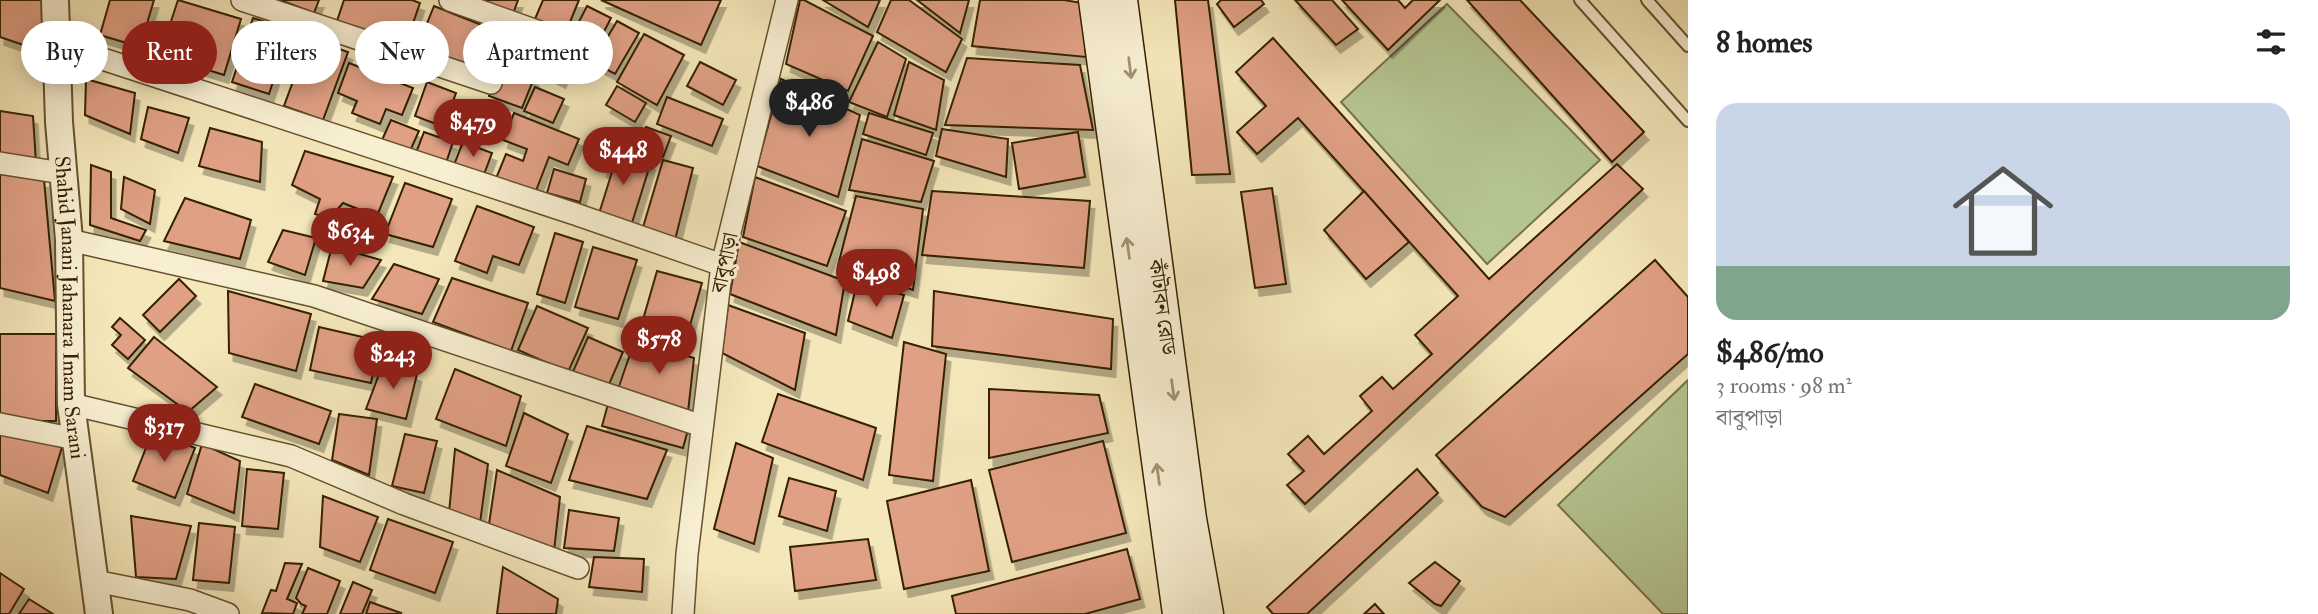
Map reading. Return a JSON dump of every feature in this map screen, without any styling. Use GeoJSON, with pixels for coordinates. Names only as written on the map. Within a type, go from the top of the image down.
{"type":"FeatureCollection","features":[{"type":"Feature","properties":{"kind":"main road","name":"কাঁটাবন রোড"},"geometry":{"type":"LineString","coordinates":[[1094,0],[1178,522],[1208,614]]}},
{"type":"Feature","properties":{"kind":"main road","name":"কাঁটাবন রোড"},"geometry":{"type":"LineString","coordinates":[[1122,0],[1178,522],[1178,614]]}},
{"type":"Feature","properties":{"kind":"street","name":"Shahid Janani Jahanara Imam Sarani"},"geometry":{"type":"LineString","coordinates":[[55,0],[55,21]]}},
{"type":"Feature","properties":{"kind":"street"},"geometry":{"type":"LineString","coordinates":[[242,0],[463,74]]}},
{"type":"Feature","properties":{"kind":"street"},"geometry":{"type":"LineString","coordinates":[[450,0],[509,21]]}},
{"type":"Feature","properties":{"kind":"street","name":"বাবুপাড়া"},"geometry":{"type":"LineString","coordinates":[[683,614],[687,554],[722,265],[787,0]]}},
{"type":"Feature","properties":{"kind":"street"},"geometry":{"type":"LineString","coordinates":[[108,61],[722,265]]}},
{"type":"Feature","properties":{"kind":"street","name":"Shahid Janani Jahanara Imam Sarani"},"geometry":{"type":"LineString","coordinates":[[57,84],[69,240],[71,404],[99,614]]}},
{"type":"Feature","properties":{"kind":"street"},"geometry":{"type":"LineString","coordinates":[[0,163],[62,173]]}},
{"type":"Feature","properties":{"kind":"street"},"geometry":{"type":"LineString","coordinates":[[69,240],[314,296],[702,426]]}},
{"type":"Feature","properties":{"kind":"street"},"geometry":{"type":"LineString","coordinates":[[71,404],[291,456],[404,504],[578,568]]}},
{"type":"Feature","properties":{"kind":"street"},"geometry":{"type":"LineString","coordinates":[[0,424],[76,439]]}},
{"type":"Feature","properties":{"kind":"street"},"geometry":{"type":"LineString","coordinates":[[95,581],[190,600],[228,614]]}},
{"type":"Feature","properties":{"kind":"lane"},"geometry":{"type":"LineString","coordinates":[[1580,0],[1688,121]]}},
{"type":"Feature","properties":{"kind":"lane"},"geometry":{"type":"LineString","coordinates":[[1647,0],[1688,46]]}},
{"type":"Feature","properties":{"kind":"green space"},"geometry":{"type":"Polygon","coordinates":[[[1447,4],[1600,160],[1487,264],[1341,102],[1447,4]]]}},
{"type":"Feature","properties":{"kind":"green space"},"geometry":{"type":"Polygon","coordinates":[[[1688,380],[1688,614],[1663,614],[1558,505],[1688,380]]]}},
{"type":"Feature","properties":{"kind":"building"},"geometry":{"type":"Polygon","coordinates":[[[0,0],[48,0],[44,21],[21,21],[21,44],[0,37],[0,0]]]}},
{"type":"Feature","properties":{"kind":"building"},"geometry":{"type":"Polygon","coordinates":[[[110,0],[154,0],[148,21],[122,21],[122,42],[108,37],[108,21],[104,21],[110,0]]]}},
{"type":"Feature","properties":{"kind":"building"},"geometry":{"type":"Polygon","coordinates":[[[178,0],[241,19],[231,21],[231,52],[224,75],[217,73],[217,21],[171,21],[178,0]]]}},
{"type":"Feature","properties":{"kind":"building"},"geometry":{"type":"Polygon","coordinates":[[[280,0],[319,0],[314,13],[280,0]]]}},
{"type":"Feature","properties":{"kind":"building"},"geometry":{"type":"Polygon","coordinates":[[[344,0],[412,0],[420,3],[414,21],[355,21],[355,28],[337,21],[344,0]]]}},
{"type":"Feature","properties":{"kind":"building"},"geometry":{"type":"Polygon","coordinates":[[[475,0],[518,0],[513,14],[475,0]]]}},
{"type":"Feature","properties":{"kind":"building"},"geometry":{"type":"Polygon","coordinates":[[[543,0],[579,0],[570,21],[535,19],[543,0]]]}},
{"type":"Feature","properties":{"kind":"building"},"geometry":{"type":"Polygon","coordinates":[[[601,0],[721,0],[701,45],[601,0]]]}},
{"type":"Feature","properties":{"kind":"building"},"geometry":{"type":"Polygon","coordinates":[[[800,0],[873,36],[848,91],[786,64],[800,0]]]}},
{"type":"Feature","properties":{"kind":"building"},"geometry":{"type":"Polygon","coordinates":[[[823,0],[880,0],[868,27],[823,0]]]}},
{"type":"Feature","properties":{"kind":"building"},"geometry":{"type":"Polygon","coordinates":[[[891,0],[909,0],[962,39],[946,72],[877,32],[891,0]]]}},
{"type":"Feature","properties":{"kind":"building"},"geometry":{"type":"Polygon","coordinates":[[[917,0],[969,0],[960,33],[917,0]]]}},
{"type":"Feature","properties":{"kind":"building"},"geometry":{"type":"Polygon","coordinates":[[[980,0],[1064,0],[1082,3],[1086,57],[972,46],[980,0]]]}},
{"type":"Feature","properties":{"kind":"building"},"geometry":{"type":"Polygon","coordinates":[[[1175,0],[1208,0],[1230,174],[1192,175],[1175,0]]]}},
{"type":"Feature","properties":{"kind":"building"},"geometry":{"type":"Polygon","coordinates":[[[1221,0],[1261,0],[1264,4],[1234,27],[1217,4],[1221,0]]]}},
{"type":"Feature","properties":{"kind":"building"},"geometry":{"type":"Polygon","coordinates":[[[1295,0],[1332,0],[1358,29],[1336,45],[1295,0]]]}},
{"type":"Feature","properties":{"kind":"building"},"geometry":{"type":"Polygon","coordinates":[[[1342,0],[1398,0],[1405,8],[1413,0],[1440,0],[1388,50],[1342,0]]]}},
{"type":"Feature","properties":{"kind":"building"},"geometry":{"type":"Polygon","coordinates":[[[1467,0],[1520,0],[1644,132],[1612,162],[1467,0]]]}},
{"type":"Feature","properties":{"kind":"building"},"geometry":{"type":"Polygon","coordinates":[[[434,6],[472,21],[463,21],[463,64],[449,59],[449,21],[428,21],[434,6]]]}},
{"type":"Feature","properties":{"kind":"building"},"geometry":{"type":"Polygon","coordinates":[[[587,6],[611,18],[609,21],[579,21],[587,6]]]}},
{"type":"Feature","properties":{"kind":"building"},"geometry":{"type":"Polygon","coordinates":[[[617,21],[639,33],[615,74],[613,73],[613,28],[617,21]]]}},
{"type":"Feature","properties":{"kind":"building"},"geometry":{"type":"Polygon","coordinates":[[[644,34],[684,55],[657,105],[617,82],[644,34]]]}},
{"type":"Feature","properties":{"kind":"building"},"geometry":{"type":"Polygon","coordinates":[[[1273,38],[1489,279],[1617,164],[1643,189],[1305,504],[1287,485],[1304,471],[1288,454],[1308,436],[1324,454],[1372,411],[1360,396],[1382,377],[1393,389],[1432,354],[1415,335],[1458,296],[1298,118],[1257,154],[1237,132],[1266,106],[1236,72],[1273,38]]]}},
{"type":"Feature","properties":{"kind":"building"},"geometry":{"type":"Polygon","coordinates":[[[878,42],[906,59],[887,117],[849,102],[878,42]]]}},
{"type":"Feature","properties":{"kind":"building"},"geometry":{"type":"Polygon","coordinates":[[[341,49],[348,52],[341,71],[341,49]]]}},
{"type":"Feature","properties":{"kind":"building"},"geometry":{"type":"Polygon","coordinates":[[[967,58],[1080,65],[1093,130],[945,125],[967,58]]]}},
{"type":"Feature","properties":{"kind":"building"},"geometry":{"type":"Polygon","coordinates":[[[700,62],[736,80],[723,105],[687,86],[700,62]]]}},
{"type":"Feature","properties":{"kind":"building"},"geometry":{"type":"Polygon","coordinates":[[[909,62],[944,80],[936,130],[894,115],[909,62]]]}},
{"type":"Feature","properties":{"kind":"building"},"geometry":{"type":"Polygon","coordinates":[[[349,63],[355,65],[355,84],[403,84],[413,88],[402,115],[386,109],[380,124],[352,113],[357,101],[338,93],[349,63]]]}},
{"type":"Feature","properties":{"kind":"building"},"geometry":{"type":"Polygon","coordinates":[[[781,79],[860,115],[838,197],[757,166],[781,79]]]}},
{"type":"Feature","properties":{"kind":"building"},"geometry":{"type":"Polygon","coordinates":[[[86,84],[104,84],[135,93],[130,134],[85,115],[86,84]]]}},
{"type":"Feature","properties":{"kind":"building"},"geometry":{"type":"Polygon","coordinates":[[[238,84],[272,84],[269,94],[238,84]]]}},
{"type":"Feature","properties":{"kind":"building"},"geometry":{"type":"Polygon","coordinates":[[[292,84],[336,84],[323,120],[284,106],[292,84]]]}},
{"type":"Feature","properties":{"kind":"building"},"geometry":{"type":"Polygon","coordinates":[[[426,84],[456,93],[450,109],[463,114],[468,100],[496,110],[485,137],[467,131],[463,140],[437,130],[439,125],[415,116],[426,84]]]}},
{"type":"Feature","properties":{"kind":"building"},"geometry":{"type":"Polygon","coordinates":[[[493,84],[532,84],[522,108],[489,96],[493,84]]]}},
{"type":"Feature","properties":{"kind":"building"},"geometry":{"type":"Polygon","coordinates":[[[617,86],[646,103],[635,122],[606,105],[617,86]]]}},
{"type":"Feature","properties":{"kind":"building"},"geometry":{"type":"Polygon","coordinates":[[[535,87],[564,99],[553,123],[524,111],[535,87]]]}},
{"type":"Feature","properties":{"kind":"building"},"geometry":{"type":"Polygon","coordinates":[[[667,97],[723,119],[712,146],[657,124],[667,97]]]}},
{"type":"Feature","properties":{"kind":"building"},"geometry":{"type":"Polygon","coordinates":[[[148,107],[189,118],[178,153],[141,139],[148,107]]]}},
{"type":"Feature","properties":{"kind":"building"},"geometry":{"type":"Polygon","coordinates":[[[0,111],[33,116],[36,163],[0,156],[0,111]]]}},
{"type":"Feature","properties":{"kind":"building"},"geometry":{"type":"Polygon","coordinates":[[[514,113],[579,139],[568,165],[549,157],[534,196],[495,181],[506,154],[523,161],[527,149],[503,140],[514,113]]]}},
{"type":"Feature","properties":{"kind":"building"},"geometry":{"type":"Polygon","coordinates":[[[869,113],[933,133],[926,155],[863,134],[869,113]]]}},
{"type":"Feature","properties":{"kind":"building"},"geometry":{"type":"Polygon","coordinates":[[[391,120],[419,131],[410,151],[382,140],[391,120]]]}},
{"type":"Feature","properties":{"kind":"building"},"geometry":{"type":"Polygon","coordinates":[[[646,127],[671,136],[663,157],[638,148],[646,127]]]}},
{"type":"Feature","properties":{"kind":"building"},"geometry":{"type":"Polygon","coordinates":[[[210,128],[262,142],[260,182],[199,166],[210,128]]]}},
{"type":"Feature","properties":{"kind":"building"},"geometry":{"type":"Polygon","coordinates":[[[942,129],[1008,139],[1006,177],[936,156],[942,129]]]}},
{"type":"Feature","properties":{"kind":"building"},"geometry":{"type":"Polygon","coordinates":[[[424,132],[453,142],[446,163],[416,153],[424,132]]]}},
{"type":"Feature","properties":{"kind":"building"},"geometry":{"type":"Polygon","coordinates":[[[1078,132],[1085,177],[1019,189],[1012,143],[1078,132]]]}},
{"type":"Feature","properties":{"kind":"building"},"geometry":{"type":"Polygon","coordinates":[[[862,139],[934,161],[921,202],[849,190],[862,139]]]}},
{"type":"Feature","properties":{"kind":"building"},"geometry":{"type":"Polygon","coordinates":[[[463,142],[492,153],[483,177],[454,165],[463,142]]]}},
{"type":"Feature","properties":{"kind":"building"},"geometry":{"type":"Polygon","coordinates":[[[608,149],[651,162],[631,226],[598,217],[612,172],[602,169],[608,149]]]}},
{"type":"Feature","properties":{"kind":"building"},"geometry":{"type":"Polygon","coordinates":[[[305,151],[393,177],[372,228],[357,223],[358,209],[343,203],[329,219],[315,214],[320,199],[292,185],[305,151]]]}},
{"type":"Feature","properties":{"kind":"building"},"geometry":{"type":"Polygon","coordinates":[[[663,160],[693,168],[674,244],[641,234],[663,160]]]}},
{"type":"Feature","properties":{"kind":"building"},"geometry":{"type":"Polygon","coordinates":[[[91,165],[111,172],[111,218],[146,230],[140,241],[90,225],[91,165]]]}},
{"type":"Feature","properties":{"kind":"building"},"geometry":{"type":"Polygon","coordinates":[[[554,169],[586,179],[580,202],[547,193],[554,169]]]}},
{"type":"Feature","properties":{"kind":"building"},"geometry":{"type":"Polygon","coordinates":[[[0,174],[44,180],[55,301],[0,288],[0,174]]]}},
{"type":"Feature","properties":{"kind":"building"},"geometry":{"type":"Polygon","coordinates":[[[124,177],[155,190],[150,224],[121,209],[124,177]]]}},
{"type":"Feature","properties":{"kind":"building"},"geometry":{"type":"Polygon","coordinates":[[[755,177],[846,211],[827,266],[743,237],[755,177]]]}},
{"type":"Feature","properties":{"kind":"building"},"geometry":{"type":"Polygon","coordinates":[[[405,183],[452,199],[433,247],[385,234],[405,183]]]}},
{"type":"Feature","properties":{"kind":"building"},"geometry":{"type":"Polygon","coordinates":[[[1272,188],[1286,284],[1255,288],[1241,192],[1272,188]]]}},
{"type":"Feature","properties":{"kind":"building"},"geometry":{"type":"Polygon","coordinates":[[[932,191],[1090,201],[1084,268],[922,255],[932,191]]]}},
{"type":"Feature","properties":{"kind":"building"},"geometry":{"type":"Polygon","coordinates":[[[1364,191],[1409,242],[1366,279],[1324,230],[1364,191]]]}},
{"type":"Feature","properties":{"kind":"building"},"geometry":{"type":"Polygon","coordinates":[[[856,196],[923,209],[913,290],[838,265],[856,196]]]}},
{"type":"Feature","properties":{"kind":"building"},"geometry":{"type":"Polygon","coordinates":[[[185,198],[251,220],[240,259],[164,241],[185,198]]]}},
{"type":"Feature","properties":{"kind":"building"},"geometry":{"type":"Polygon","coordinates":[[[477,206],[534,227],[519,265],[493,256],[487,273],[455,261],[477,206]]]}},
{"type":"Feature","properties":{"kind":"building"},"geometry":{"type":"Polygon","coordinates":[[[283,230],[316,238],[305,275],[268,262],[283,230]]]}},
{"type":"Feature","properties":{"kind":"building"},"geometry":{"type":"Polygon","coordinates":[[[555,233],[583,242],[565,303],[537,294],[555,233]]]}},
{"type":"Feature","properties":{"kind":"building"},"geometry":{"type":"Polygon","coordinates":[[[739,242],[845,281],[836,335],[730,294],[739,242]]]}},
{"type":"Feature","properties":{"kind":"building"},"geometry":{"type":"Polygon","coordinates":[[[332,246],[381,260],[363,288],[323,281],[332,246]]]}},
{"type":"Feature","properties":{"kind":"building"},"geometry":{"type":"Polygon","coordinates":[[[593,247],[637,260],[618,319],[575,307],[593,247]]]}},
{"type":"Feature","properties":{"kind":"building"},"geometry":{"type":"Polygon","coordinates":[[[1655,260],[1688,297],[1688,354],[1505,517],[1482,507],[1436,455],[1655,260]]]}},
{"type":"Feature","properties":{"kind":"building"},"geometry":{"type":"Polygon","coordinates":[[[394,264],[439,279],[422,314],[372,299],[394,264]]]}},
{"type":"Feature","properties":{"kind":"building"},"geometry":{"type":"Polygon","coordinates":[[[657,271],[702,283],[685,343],[640,330],[657,271]]]}},
{"type":"Feature","properties":{"kind":"building"},"geometry":{"type":"Polygon","coordinates":[[[452,278],[528,303],[511,351],[433,322],[452,278]]]}},
{"type":"Feature","properties":{"kind":"building"},"geometry":{"type":"Polygon","coordinates":[[[179,279],[196,296],[160,332],[143,315],[179,279]]]}},
{"type":"Feature","properties":{"kind":"building"},"geometry":{"type":"Polygon","coordinates":[[[857,283],[904,295],[892,338],[848,321],[857,283]]]}},
{"type":"Feature","properties":{"kind":"building"},"geometry":{"type":"Polygon","coordinates":[[[228,291],[311,314],[296,371],[229,353],[228,291]]]}},
{"type":"Feature","properties":{"kind":"building"},"geometry":{"type":"Polygon","coordinates":[[[934,291],[1113,319],[1111,369],[932,346],[934,291]]]}},
{"type":"Feature","properties":{"kind":"building"},"geometry":{"type":"Polygon","coordinates":[[[728,305],[805,333],[795,390],[722,353],[728,305]]]}},
{"type":"Feature","properties":{"kind":"building"},"geometry":{"type":"Polygon","coordinates":[[[537,306],[588,328],[568,372],[518,350],[537,306]]]}},
{"type":"Feature","properties":{"kind":"building"},"geometry":{"type":"Polygon","coordinates":[[[120,318],[145,340],[128,359],[112,345],[121,335],[112,327],[120,318]]]}},
{"type":"Feature","properties":{"kind":"building"},"geometry":{"type":"Polygon","coordinates":[[[319,327],[380,341],[371,383],[310,370],[319,327]]]}},
{"type":"Feature","properties":{"kind":"building"},"geometry":{"type":"Polygon","coordinates":[[[0,334],[56,334],[56,421],[0,421],[0,334]]]}},
{"type":"Feature","properties":{"kind":"building"},"geometry":{"type":"Polygon","coordinates":[[[154,337],[217,387],[188,412],[128,368],[154,337]]]}},
{"type":"Feature","properties":{"kind":"building"},"geometry":{"type":"Polygon","coordinates":[[[588,337],[623,352],[607,389],[572,374],[588,337]]]}},
{"type":"Feature","properties":{"kind":"building"},"geometry":{"type":"Polygon","coordinates":[[[635,340],[694,358],[688,412],[618,389],[635,340]]]}},
{"type":"Feature","properties":{"kind":"building"},"geometry":{"type":"Polygon","coordinates":[[[904,342],[946,354],[933,481],[889,475],[904,342]]]}},
{"type":"Feature","properties":{"kind":"building"},"geometry":{"type":"Polygon","coordinates":[[[384,361],[417,374],[406,419],[366,409],[384,361]]]}},
{"type":"Feature","properties":{"kind":"building"},"geometry":{"type":"Polygon","coordinates":[[[455,369],[521,396],[506,446],[436,419],[455,369]]]}},
{"type":"Feature","properties":{"kind":"building"},"geometry":{"type":"Polygon","coordinates":[[[255,384],[331,411],[319,444],[242,417],[255,384]]]}},
{"type":"Feature","properties":{"kind":"building"},"geometry":{"type":"Polygon","coordinates":[[[989,389],[1099,395],[1108,433],[989,458],[989,389]]]}},
{"type":"Feature","properties":{"kind":"building"},"geometry":{"type":"Polygon","coordinates":[[[778,394],[876,428],[863,480],[762,442],[778,394]]]}},
{"type":"Feature","properties":{"kind":"building"},"geometry":{"type":"Polygon","coordinates":[[[608,404],[689,426],[683,448],[602,426],[608,404]]]}},
{"type":"Feature","properties":{"kind":"building"},"geometry":{"type":"Polygon","coordinates":[[[524,413],[568,434],[551,483],[506,466],[524,413]]]}},
{"type":"Feature","properties":{"kind":"building"},"geometry":{"type":"Polygon","coordinates":[[[339,414],[377,419],[369,475],[332,460],[339,414]]]}},
{"type":"Feature","properties":{"kind":"building"},"geometry":{"type":"Polygon","coordinates":[[[587,426],[667,450],[647,499],[569,480],[587,426]]]}},
{"type":"Feature","properties":{"kind":"building"},"geometry":{"type":"Polygon","coordinates":[[[0,430],[62,447],[48,493],[0,475],[0,430]]]}},
{"type":"Feature","properties":{"kind":"building"},"geometry":{"type":"Polygon","coordinates":[[[153,430],[195,448],[175,498],[133,481],[153,430]]]}},
{"type":"Feature","properties":{"kind":"building"},"geometry":{"type":"Polygon","coordinates":[[[405,434],[437,441],[424,493],[392,486],[405,434]]]}},
{"type":"Feature","properties":{"kind":"building"},"geometry":{"type":"Polygon","coordinates":[[[1103,441],[1126,533],[1012,562],[989,470],[1103,441]]]}},
{"type":"Feature","properties":{"kind":"building"},"geometry":{"type":"Polygon","coordinates":[[[736,443],[773,458],[754,544],[714,529],[736,443]]]}},
{"type":"Feature","properties":{"kind":"building"},"geometry":{"type":"Polygon","coordinates":[[[202,444],[240,461],[234,513],[187,494],[202,444]]]}},
{"type":"Feature","properties":{"kind":"building"},"geometry":{"type":"Polygon","coordinates":[[[455,449],[488,464],[480,523],[449,513],[455,449]]]}},
{"type":"Feature","properties":{"kind":"building"},"geometry":{"type":"Polygon","coordinates":[[[247,469],[284,473],[278,529],[242,526],[247,469]]]}},
{"type":"Feature","properties":{"kind":"building"},"geometry":{"type":"Polygon","coordinates":[[[1417,469],[1438,493],[1307,614],[1273,614],[1267,607],[1417,469]]]}},
{"type":"Feature","properties":{"kind":"building"},"geometry":{"type":"Polygon","coordinates":[[[497,470],[560,497],[554,551],[489,524],[497,470]]]}},
{"type":"Feature","properties":{"kind":"building"},"geometry":{"type":"Polygon","coordinates":[[[789,478],[836,491],[827,531],[779,516],[789,478]]]}},
{"type":"Feature","properties":{"kind":"building"},"geometry":{"type":"Polygon","coordinates":[[[971,480],[989,571],[904,589],[887,501],[971,480]]]}},
{"type":"Feature","properties":{"kind":"building"},"geometry":{"type":"Polygon","coordinates":[[[323,496],[378,517],[360,562],[320,547],[323,496]]]}},
{"type":"Feature","properties":{"kind":"building"},"geometry":{"type":"Polygon","coordinates":[[[569,510],[619,518],[614,551],[564,548],[569,510]]]}},
{"type":"Feature","properties":{"kind":"building"},"geometry":{"type":"Polygon","coordinates":[[[131,516],[191,526],[176,579],[136,577],[131,516]]]}},
{"type":"Feature","properties":{"kind":"building"},"geometry":{"type":"Polygon","coordinates":[[[388,519],[453,542],[435,593],[370,570],[388,519]]]}},
{"type":"Feature","properties":{"kind":"building"},"geometry":{"type":"Polygon","coordinates":[[[199,523],[235,527],[229,583],[193,580],[199,523]]]}},
{"type":"Feature","properties":{"kind":"building"},"geometry":{"type":"Polygon","coordinates":[[[868,539],[876,580],[795,591],[790,547],[868,539]]]}},
{"type":"Feature","properties":{"kind":"building"},"geometry":{"type":"Polygon","coordinates":[[[1127,549],[1140,599],[1085,614],[956,614],[952,596],[1127,549]]]}},
{"type":"Feature","properties":{"kind":"building"},"geometry":{"type":"Polygon","coordinates":[[[594,557],[644,559],[642,592],[589,587],[594,557]]]}},
{"type":"Feature","properties":{"kind":"building"},"geometry":{"type":"Polygon","coordinates":[[[1435,562],[1460,581],[1441,606],[1409,583],[1435,562]]]}},
{"type":"Feature","properties":{"kind":"building"},"geometry":{"type":"Polygon","coordinates":[[[285,563],[302,564],[287,599],[297,603],[293,614],[262,613],[271,590],[276,591],[285,563]]]}},
{"type":"Feature","properties":{"kind":"building"},"geometry":{"type":"Polygon","coordinates":[[[503,567],[558,599],[556,614],[497,614],[503,567]]]}},
{"type":"Feature","properties":{"kind":"building"},"geometry":{"type":"Polygon","coordinates":[[[308,568],[340,581],[327,614],[302,614],[306,606],[296,598],[308,568]]]}},
{"type":"Feature","properties":{"kind":"building"},"geometry":{"type":"Polygon","coordinates":[[[0,573],[24,589],[9,614],[0,614],[0,573]]]}},
{"type":"Feature","properties":{"kind":"building"},"geometry":{"type":"Polygon","coordinates":[[[353,582],[372,590],[362,614],[340,614],[353,582]]]}},
{"type":"Feature","properties":{"kind":"building"},"geometry":{"type":"Polygon","coordinates":[[[29,599],[53,614],[19,614],[29,599]]]}},
{"type":"Feature","properties":{"kind":"building"},"geometry":{"type":"Polygon","coordinates":[[[370,602],[401,613],[366,614],[370,602]]]}},
{"type":"Feature","properties":{"kind":"building"},"geometry":{"type":"Polygon","coordinates":[[[1375,604],[1384,614],[1364,614],[1375,604]]]}}]}
